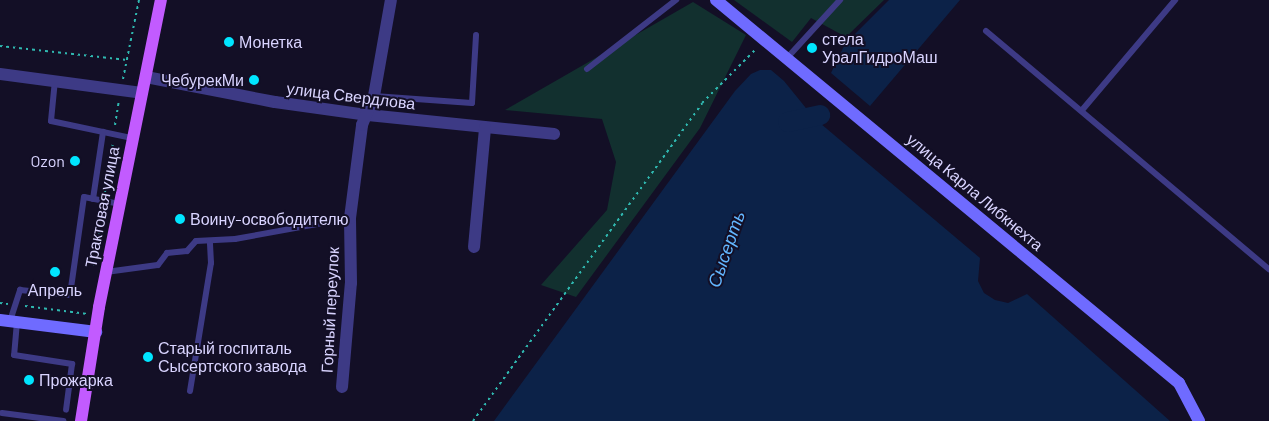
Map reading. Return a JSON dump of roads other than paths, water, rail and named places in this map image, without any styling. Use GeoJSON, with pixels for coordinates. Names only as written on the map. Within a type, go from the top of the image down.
{"type":"FeatureCollection","features":[{"type":"Feature","properties":{"kind":"main road","name":"Трактовая улица"},"geometry":{"type":"LineString","coordinates":[[81,421],[90,332],[100,269],[119,204],[161,0]]}},
{"type":"Feature","properties":{"kind":"street","name":"Горный переулок"},"geometry":{"type":"LineString","coordinates":[[342,387],[352,283],[350,218],[362,125],[368,115],[374,96],[391,0]]}},
{"type":"Feature","properties":{"kind":"street","name":"улица Карла Либкнехта"},"geometry":{"type":"LineString","coordinates":[[716,0],[1178,383],[1199,421]]}},
{"type":"Feature","properties":{"kind":"street"},"geometry":{"type":"LineString","coordinates":[[0,74],[142,93]]}},
{"type":"Feature","properties":{"kind":"street","name":"улица Свердлова"},"geometry":{"type":"LineString","coordinates":[[146,77],[274,102],[368,115],[554,134]]}},
{"type":"Feature","properties":{"kind":"street"},"geometry":{"type":"LineString","coordinates":[[474,247],[485,128]]}},
{"type":"Feature","properties":{"kind":"street"},"geometry":{"type":"LineString","coordinates":[[9,321],[90,332]]}},
{"type":"Feature","properties":{"kind":"lane"},"geometry":{"type":"LineString","coordinates":[[587,69],[676,0]]}},
{"type":"Feature","properties":{"kind":"lane"},"geometry":{"type":"LineString","coordinates":[[787,58],[840,0]]}},
{"type":"Feature","properties":{"kind":"lane"},"geometry":{"type":"LineString","coordinates":[[1083,110],[1175,0]]}},
{"type":"Feature","properties":{"kind":"lane"},"geometry":{"type":"LineString","coordinates":[[986,31],[1083,110],[1269,269]]}},
{"type":"Feature","properties":{"kind":"lane"},"geometry":{"type":"LineString","coordinates":[[374,96],[472,103],[476,35]]}},
{"type":"Feature","properties":{"kind":"lane"},"geometry":{"type":"LineString","coordinates":[[55,80],[51,121],[132,138]]}},
{"type":"Feature","properties":{"kind":"lane"},"geometry":{"type":"LineString","coordinates":[[93,199],[103,132]]}},
{"type":"Feature","properties":{"kind":"lane"},"geometry":{"type":"LineString","coordinates":[[66,410],[72,364],[14,355],[9,321],[20,290],[70,295],[84,198],[119,204]]}},
{"type":"Feature","properties":{"kind":"lane"},"geometry":{"type":"LineString","coordinates":[[100,269],[158,265],[167,253],[187,251],[196,241],[210,241],[350,218]]}},
{"type":"Feature","properties":{"kind":"lane"},"geometry":{"type":"LineString","coordinates":[[190,391],[211,263],[210,241]]}},
{"type":"Feature","properties":{"kind":"lane"},"geometry":{"type":"LineString","coordinates":[[2,413],[63,421]]}},
{"type":"Feature","properties":{"kind":"water"},"geometry":{"type":"Polygon","coordinates":[[[889,0],[960,0],[870,106],[831,73],[845,44],[889,0]]]}},
{"type":"Feature","properties":{"kind":"water"},"geometry":{"type":"Polygon","coordinates":[[[760,70],[771,70],[784,81],[814,118],[980,258],[978,281],[984,293],[995,300],[1008,303],[1027,294],[1170,421],[494,421],[735,91],[751,74],[760,70]]]}},
{"type":"Feature","properties":{"kind":"waterway","name":"Сысерть"},"geometry":{"type":"LineString","coordinates":[[788,122],[820,115]]}},
{"type":"Feature","properties":{"kind":"place","name":"Монетка"},"geometry":{"type":"Point","coordinates":[229,42]}},
{"type":"Feature","properties":{"kind":"place","name":"стела УралГидроМаш"},"geometry":{"type":"Point","coordinates":[812,48]}},
{"type":"Feature","properties":{"kind":"place","name":"ЧебурекМи"},"geometry":{"type":"Point","coordinates":[254,80]}},
{"type":"Feature","properties":{"kind":"place","name":"Ozon"},"geometry":{"type":"Point","coordinates":[75,161]}},
{"type":"Feature","properties":{"kind":"place","name":"Воину-освободителю"},"geometry":{"type":"Point","coordinates":[180,219]}},
{"type":"Feature","properties":{"kind":"place","name":"Апрель"},"geometry":{"type":"Point","coordinates":[55,272]}},
{"type":"Feature","properties":{"kind":"place","name":"Старый госпиталь Сысертского завода"},"geometry":{"type":"Point","coordinates":[148,357]}},
{"type":"Feature","properties":{"kind":"place","name":"Прожарка"},"geometry":{"type":"Point","coordinates":[29,380]}}]}
